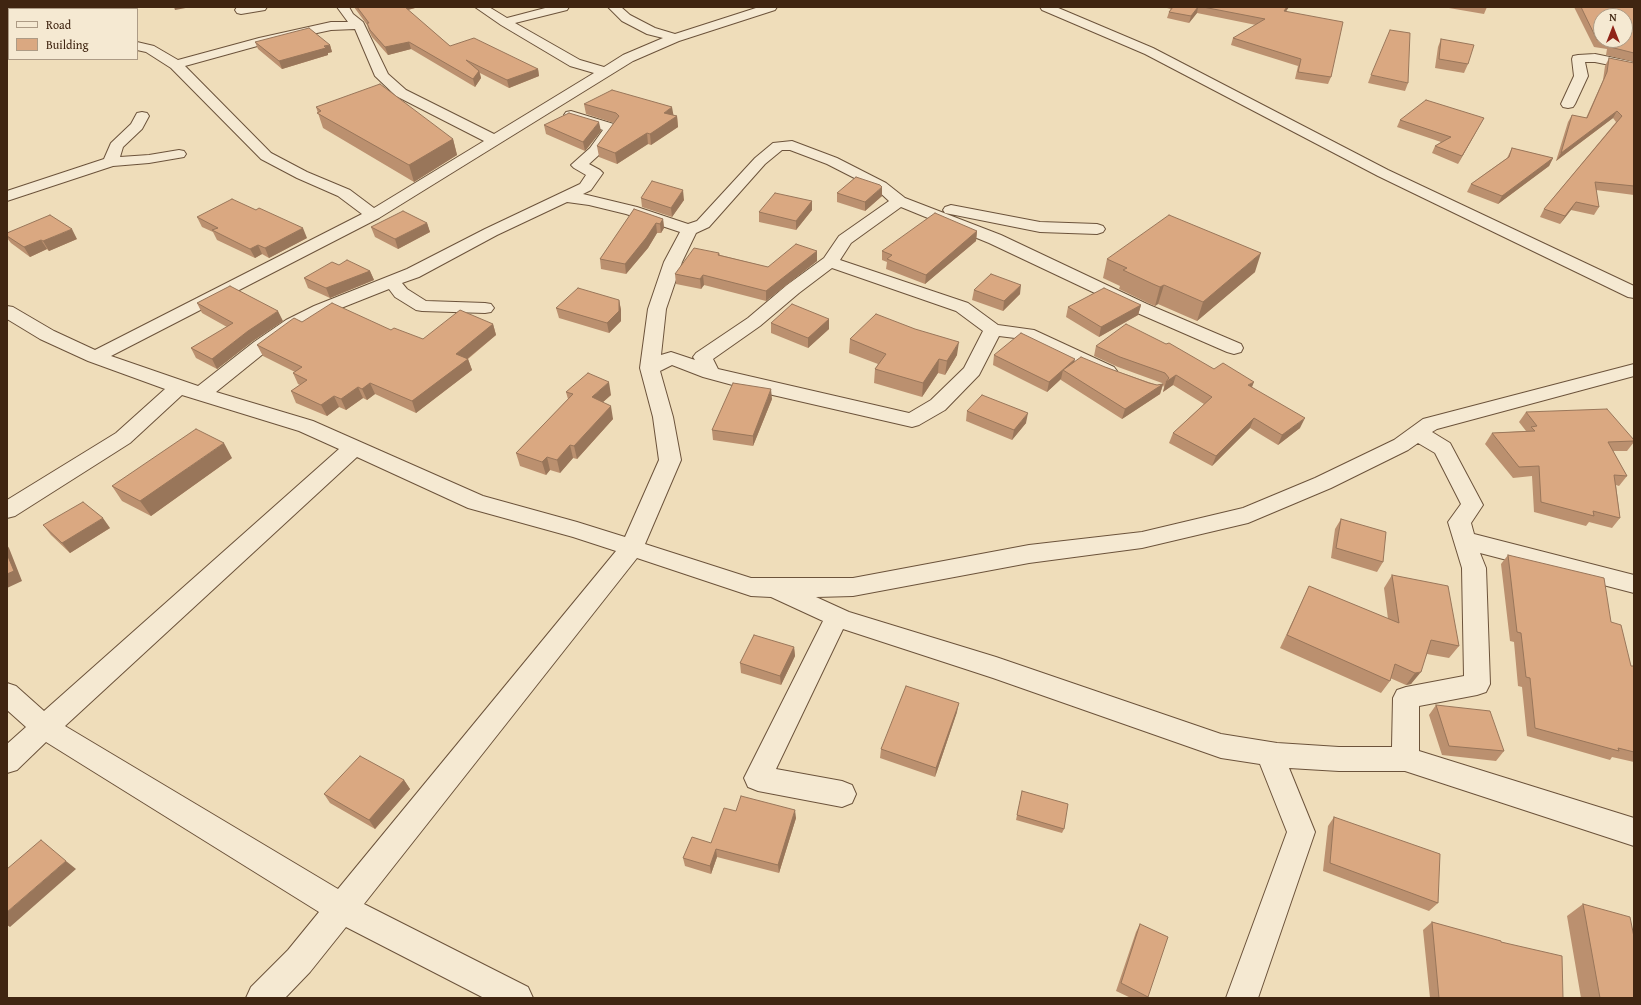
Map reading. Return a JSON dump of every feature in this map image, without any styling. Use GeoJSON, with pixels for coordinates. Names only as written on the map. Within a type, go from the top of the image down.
{"type":"FeatureCollection","features":[{"type":"Feature","properties":{"kind":"street"},"geometry":{"type":"LineString","coordinates":[[241,10],[261,7]]}},
{"type":"Feature","properties":{"kind":"street"},"geometry":{"type":"LineString","coordinates":[[343,7],[349,16],[359,25],[382,76],[401,93],[494,140]]}},
{"type":"Feature","properties":{"kind":"street"},"geometry":{"type":"LineString","coordinates":[[481,7],[575,63],[604,72]]}},
{"type":"Feature","properties":{"kind":"street"},"geometry":{"type":"LineString","coordinates":[[506,22],[563,7]]}},
{"type":"Feature","properties":{"kind":"street"},"geometry":{"type":"LineString","coordinates":[[613,7],[626,18],[651,30],[675,38]]}},
{"type":"Feature","properties":{"kind":"street"},"geometry":{"type":"LineString","coordinates":[[95,357],[374,215],[628,58],[675,38],[771,7]]}},
{"type":"Feature","properties":{"kind":"street"},"geometry":{"type":"LineString","coordinates":[[1046,7],[1149,51],[1383,173],[1634,293]]}},
{"type":"Feature","properties":{"kind":"street"},"geometry":{"type":"LineString","coordinates":[[176,66],[203,56],[330,26],[359,25]]}},
{"type":"Feature","properties":{"kind":"street"},"geometry":{"type":"LineString","coordinates":[[138,46],[150,49],[176,66],[266,156],[302,175],[344,192],[374,215]]}},
{"type":"Feature","properties":{"kind":"street"},"geometry":{"type":"LineString","coordinates":[[1568,104],[1580,76],[1578,59],[1595,58],[1634,66]]}},
{"type":"Feature","properties":{"kind":"street"},"geometry":{"type":"LineString","coordinates":[[201,394],[261,346],[292,324],[320,310],[413,273],[442,256],[586,187],[595,173],[579,165],[595,151],[612,128],[574,117],[550,106]]}},
{"type":"Feature","properties":{"kind":"street"},"geometry":{"type":"LineString","coordinates":[[111,162],[116,146],[137,126],[142,116]]}},
{"type":"Feature","properties":{"kind":"street"},"geometry":{"type":"LineString","coordinates":[[262,998],[299,962],[632,548],[670,460],[663,417],[650,368],[657,309],[674,262],[689,230],[703,224],[760,161],[778,146],[792,145],[832,161],[881,186],[899,201],[920,208],[995,239],[1141,308],[1234,348]]}},
{"type":"Feature","properties":{"kind":"street"},"geometry":{"type":"LineString","coordinates":[[7,196],[111,162],[148,159],[179,154]]}},
{"type":"Feature","properties":{"kind":"street"},"geometry":{"type":"LineString","coordinates":[[567,197],[590,200],[631,210],[689,230]]}},
{"type":"Feature","properties":{"kind":"street"},"geometry":{"type":"LineString","coordinates":[[710,373],[703,357],[754,322],[793,289],[830,262],[845,240],[899,201]]}},
{"type":"Feature","properties":{"kind":"street"},"geometry":{"type":"LineString","coordinates":[[920,208],[938,207],[1040,227],[1097,229]]}},
{"type":"Feature","properties":{"kind":"street"},"geometry":{"type":"LineString","coordinates":[[830,262],[962,307],[993,330],[1027,334],[1124,378]]}},
{"type":"Feature","properties":{"kind":"street"},"geometry":{"type":"LineString","coordinates":[[391,281],[402,293],[422,306],[486,308]]}},
{"type":"Feature","properties":{"kind":"street"},"geometry":{"type":"LineString","coordinates":[[7,311],[47,335],[95,357],[179,387],[306,426],[476,502],[577,530],[751,587],[774,588],[853,587],[1029,554],[1142,540],[1248,515],[1323,483],[1401,445],[1430,424],[1634,371]]}},
{"type":"Feature","properties":{"kind":"street"},"geometry":{"type":"LineString","coordinates":[[650,368],[671,358],[710,373],[751,384],[912,420],[938,405],[972,371],[993,330]]}},
{"type":"Feature","properties":{"kind":"street"},"geometry":{"type":"LineString","coordinates":[[7,510],[123,438],[179,387]]}},
{"type":"Feature","properties":{"kind":"street"},"geometry":{"type":"LineString","coordinates":[[1405,759],[1406,698],[1477,684],[1474,568],[1459,522],[1472,505],[1443,448],[1418,433]]}},
{"type":"Feature","properties":{"kind":"street"},"geometry":{"type":"LineString","coordinates":[[7,761],[354,448]]}},
{"type":"Feature","properties":{"kind":"street"},"geometry":{"type":"LineString","coordinates":[[1465,540],[1634,584]]}},
{"type":"Feature","properties":{"kind":"street"},"geometry":{"type":"LineString","coordinates":[[774,588],[836,617],[996,668],[1220,746],[1269,753],[1339,759],[1405,759],[1634,832]]}},
{"type":"Feature","properties":{"kind":"street"},"geometry":{"type":"LineString","coordinates":[[836,617],[758,778],[842,794]]}},
{"type":"Feature","properties":{"kind":"street"},"geometry":{"type":"LineString","coordinates":[[7,694],[44,727],[342,909],[517,998]]}},
{"type":"Feature","properties":{"kind":"street"},"geometry":{"type":"LineString","coordinates":[[1242,998],[1302,832],[1269,753]]}},
{"type":"Feature","properties":{"kind":"building"},"geometry":{"type":"Polygon","coordinates":[[[22,7],[92,7],[86,8],[22,7]]]}},
{"type":"Feature","properties":{"kind":"building"},"geometry":{"type":"Polygon","coordinates":[[[357,7],[405,7],[450,46],[474,38],[538,69],[507,80],[466,60],[479,71],[473,79],[409,42],[385,47],[370,30],[367,23],[369,23],[357,7]]]}},
{"type":"Feature","properties":{"kind":"building"},"geometry":{"type":"Polygon","coordinates":[[[1173,7],[1198,7],[1191,16],[1169,12],[1173,7]]]}},
{"type":"Feature","properties":{"kind":"building"},"geometry":{"type":"Polygon","coordinates":[[[1203,7],[1287,7],[1284,11],[1343,22],[1331,77],[1298,72],[1301,59],[1233,38],[1265,19],[1203,7]]]}},
{"type":"Feature","properties":{"kind":"building"},"geometry":{"type":"Polygon","coordinates":[[[1581,7],[1634,7],[1634,53],[1614,48],[1633,48],[1633,8],[1593,8],[1593,32],[1581,7]]]}},
{"type":"Feature","properties":{"kind":"building"},"geometry":{"type":"Polygon","coordinates":[[[309,28],[330,45],[324,46],[326,48],[279,61],[255,42],[309,28]]]}},
{"type":"Feature","properties":{"kind":"building"},"geometry":{"type":"Polygon","coordinates":[[[1390,30],[1410,33],[1408,83],[1371,75],[1390,30]]]}},
{"type":"Feature","properties":{"kind":"building"},"geometry":{"type":"Polygon","coordinates":[[[1441,39],[1474,45],[1468,64],[1439,59],[1441,39]]]}},
{"type":"Feature","properties":{"kind":"building"},"geometry":{"type":"Polygon","coordinates":[[[1609,58],[1634,63],[1634,186],[1595,182],[1599,207],[1576,202],[1565,216],[1544,209],[1622,116],[1617,111],[1561,153],[1572,115],[1587,118],[1607,72],[1609,58]]]}},
{"type":"Feature","properties":{"kind":"building"},"geometry":{"type":"Polygon","coordinates":[[[380,84],[453,139],[409,165],[317,113],[321,111],[316,107],[380,84]]]}},
{"type":"Feature","properties":{"kind":"building"},"geometry":{"type":"Polygon","coordinates":[[[612,90],[672,107],[664,113],[677,116],[650,134],[647,133],[615,153],[597,146],[619,116],[616,113],[584,104],[612,90]]]}},
{"type":"Feature","properties":{"kind":"building"},"geometry":{"type":"Polygon","coordinates":[[[1426,100],[1484,118],[1462,156],[1435,146],[1451,137],[1400,120],[1426,100]]]}},
{"type":"Feature","properties":{"kind":"building"},"geometry":{"type":"Polygon","coordinates":[[[569,113],[599,122],[583,142],[544,125],[569,113]]]}},
{"type":"Feature","properties":{"kind":"building"},"geometry":{"type":"Polygon","coordinates":[[[1512,148],[1553,158],[1502,196],[1471,184],[1509,157],[1512,148]]]}},
{"type":"Feature","properties":{"kind":"building"},"geometry":{"type":"Polygon","coordinates":[[[856,177],[882,187],[865,202],[837,193],[856,177]]]}},
{"type":"Feature","properties":{"kind":"building"},"geometry":{"type":"Polygon","coordinates":[[[652,181],[683,190],[671,208],[641,198],[652,181]]]}},
{"type":"Feature","properties":{"kind":"building"},"geometry":{"type":"Polygon","coordinates":[[[775,193],[812,201],[796,221],[759,212],[775,193]]]}},
{"type":"Feature","properties":{"kind":"building"},"geometry":{"type":"Polygon","coordinates":[[[232,199],[256,210],[259,208],[303,228],[265,248],[258,245],[250,249],[212,230],[218,228],[197,217],[232,199]]]}},
{"type":"Feature","properties":{"kind":"building"},"geometry":{"type":"Polygon","coordinates":[[[634,209],[663,219],[660,224],[656,223],[625,264],[600,259],[634,209]]]}},
{"type":"Feature","properties":{"kind":"building"},"geometry":{"type":"Polygon","coordinates":[[[403,211],[427,223],[395,239],[371,227],[403,211]]]}},
{"type":"Feature","properties":{"kind":"building"},"geometry":{"type":"Polygon","coordinates":[[[935,213],[977,231],[926,275],[887,259],[892,255],[882,251],[935,213]]]}},
{"type":"Feature","properties":{"kind":"building"},"geometry":{"type":"Polygon","coordinates":[[[50,215],[72,229],[24,247],[7,236],[7,233],[50,215]]]}},
{"type":"Feature","properties":{"kind":"building"},"geometry":{"type":"Polygon","coordinates":[[[1169,215],[1261,253],[1203,302],[1164,285],[1160,287],[1153,284],[1123,270],[1127,268],[1107,259],[1169,215]]]}},
{"type":"Feature","properties":{"kind":"building"},"geometry":{"type":"Polygon","coordinates":[[[796,244],[817,251],[766,291],[703,275],[700,279],[675,274],[694,248],[719,253],[718,255],[768,267],[796,244]]]}},
{"type":"Feature","properties":{"kind":"building"},"geometry":{"type":"Polygon","coordinates":[[[347,260],[370,271],[326,288],[304,278],[332,262],[339,265],[347,260]]]}},
{"type":"Feature","properties":{"kind":"building"},"geometry":{"type":"Polygon","coordinates":[[[991,274],[1021,285],[1004,301],[974,290],[991,274]]]}},
{"type":"Feature","properties":{"kind":"building"},"geometry":{"type":"Polygon","coordinates":[[[230,286],[278,311],[248,331],[212,359],[191,348],[233,323],[197,303],[230,286]]]}},
{"type":"Feature","properties":{"kind":"building"},"geometry":{"type":"Polygon","coordinates":[[[578,288],[619,300],[619,311],[607,323],[556,308],[578,288]]]}},
{"type":"Feature","properties":{"kind":"building"},"geometry":{"type":"Polygon","coordinates":[[[1104,288],[1141,305],[1101,327],[1068,307],[1104,288]]]}},
{"type":"Feature","properties":{"kind":"building"},"geometry":{"type":"Polygon","coordinates":[[[332,303],[391,330],[394,328],[423,339],[460,310],[493,324],[456,354],[468,359],[412,401],[370,383],[362,389],[358,387],[341,399],[334,396],[321,405],[291,391],[307,380],[293,373],[302,367],[257,345],[294,318],[302,322],[332,303]]]}},
{"type":"Feature","properties":{"kind":"building"},"geometry":{"type":"Polygon","coordinates":[[[792,304],[829,319],[808,338],[771,323],[792,304]]]}},
{"type":"Feature","properties":{"kind":"building"},"geometry":{"type":"Polygon","coordinates":[[[876,314],[915,329],[959,342],[947,361],[939,359],[923,383],[875,369],[886,354],[850,339],[876,314]]]}},
{"type":"Feature","properties":{"kind":"building"},"geometry":{"type":"Polygon","coordinates":[[[1126,324],[1166,344],[1169,343],[1214,369],[1223,363],[1254,382],[1248,385],[1305,418],[1282,435],[1254,418],[1216,456],[1173,433],[1212,397],[1176,375],[1166,382],[1169,378],[1165,373],[1120,357],[1096,346],[1126,324]]]}},
{"type":"Feature","properties":{"kind":"building"},"geometry":{"type":"Polygon","coordinates":[[[1021,333],[1075,359],[1049,382],[994,355],[1021,333]]]}},
{"type":"Feature","properties":{"kind":"building"},"geometry":{"type":"Polygon","coordinates":[[[1081,357],[1149,383],[1157,385],[1163,384],[1125,409],[1063,370],[1081,357]]]}},
{"type":"Feature","properties":{"kind":"building"},"geometry":{"type":"Polygon","coordinates":[[[588,373],[609,382],[592,397],[611,406],[574,446],[570,445],[557,460],[547,457],[542,462],[516,453],[573,394],[566,392],[588,373]]]}},
{"type":"Feature","properties":{"kind":"building"},"geometry":{"type":"Polygon","coordinates":[[[733,383],[771,389],[753,436],[712,430],[733,383]]]}},
{"type":"Feature","properties":{"kind":"building"},"geometry":{"type":"Polygon","coordinates":[[[982,395],[1028,413],[1014,430],[967,411],[982,395]]]}},
{"type":"Feature","properties":{"kind":"building"},"geometry":{"type":"Polygon","coordinates":[[[1607,409],[1634,440],[1608,442],[1627,476],[1614,475],[1620,518],[1593,511],[1594,516],[1541,502],[1539,466],[1519,467],[1492,433],[1535,431],[1531,427],[1537,426],[1526,412],[1607,409]]]}},
{"type":"Feature","properties":{"kind":"building"},"geometry":{"type":"Polygon","coordinates":[[[196,429],[224,443],[140,501],[112,486],[196,429]]]}},
{"type":"Feature","properties":{"kind":"building"},"geometry":{"type":"Polygon","coordinates":[[[83,502],[103,518],[62,543],[43,525],[83,502]]]}},
{"type":"Feature","properties":{"kind":"building"},"geometry":{"type":"Polygon","coordinates":[[[1341,519],[1386,532],[1383,562],[1336,548],[1341,519]]]}},
{"type":"Feature","properties":{"kind":"building"},"geometry":{"type":"Polygon","coordinates":[[[7,554],[14,571],[7,574],[7,554]]]}},
{"type":"Feature","properties":{"kind":"building"},"geometry":{"type":"Polygon","coordinates":[[[1508,555],[1604,578],[1611,622],[1621,625],[1631,666],[1634,666],[1634,752],[1618,748],[1619,751],[1535,728],[1530,678],[1526,677],[1521,633],[1517,632],[1508,555]]]}},
{"type":"Feature","properties":{"kind":"building"},"geometry":{"type":"Polygon","coordinates":[[[1392,575],[1448,586],[1459,646],[1431,640],[1421,672],[1415,673],[1395,664],[1390,681],[1287,635],[1309,586],[1399,623],[1392,575]]]}},
{"type":"Feature","properties":{"kind":"building"},"geometry":{"type":"Polygon","coordinates":[[[754,635],[794,647],[780,676],[740,663],[754,635]]]}},
{"type":"Feature","properties":{"kind":"building"},"geometry":{"type":"Polygon","coordinates":[[[906,686],[959,703],[936,768],[881,749],[906,686]]]}},
{"type":"Feature","properties":{"kind":"building"},"geometry":{"type":"Polygon","coordinates":[[[1436,705],[1490,711],[1504,751],[1449,746],[1436,705]]]}},
{"type":"Feature","properties":{"kind":"building"},"geometry":{"type":"Polygon","coordinates":[[[360,756],[404,780],[369,820],[324,794],[360,756]]]}},
{"type":"Feature","properties":{"kind":"building"},"geometry":{"type":"Polygon","coordinates":[[[1022,791],[1068,804],[1064,829],[1017,815],[1022,791]]]}},
{"type":"Feature","properties":{"kind":"building"},"geometry":{"type":"Polygon","coordinates":[[[741,796],[795,810],[778,865],[716,849],[710,866],[683,858],[692,837],[711,843],[724,808],[736,811],[741,796]]]}},
{"type":"Feature","properties":{"kind":"building"},"geometry":{"type":"Polygon","coordinates":[[[1334,817],[1440,854],[1438,903],[1330,863],[1334,817]]]}},
{"type":"Feature","properties":{"kind":"building"},"geometry":{"type":"Polygon","coordinates":[[[41,840],[66,861],[7,912],[7,869],[41,840]]]}},
{"type":"Feature","properties":{"kind":"building"},"geometry":{"type":"Polygon","coordinates":[[[1583,904],[1630,917],[1634,937],[1634,998],[1600,998],[1583,904]]]}},
{"type":"Feature","properties":{"kind":"building"},"geometry":{"type":"Polygon","coordinates":[[[1432,922],[1501,942],[1562,956],[1563,998],[1439,998],[1432,922]]]}},
{"type":"Feature","properties":{"kind":"building"},"geometry":{"type":"Polygon","coordinates":[[[1140,924],[1168,937],[1148,997],[1121,983],[1140,924]]]}}]}
